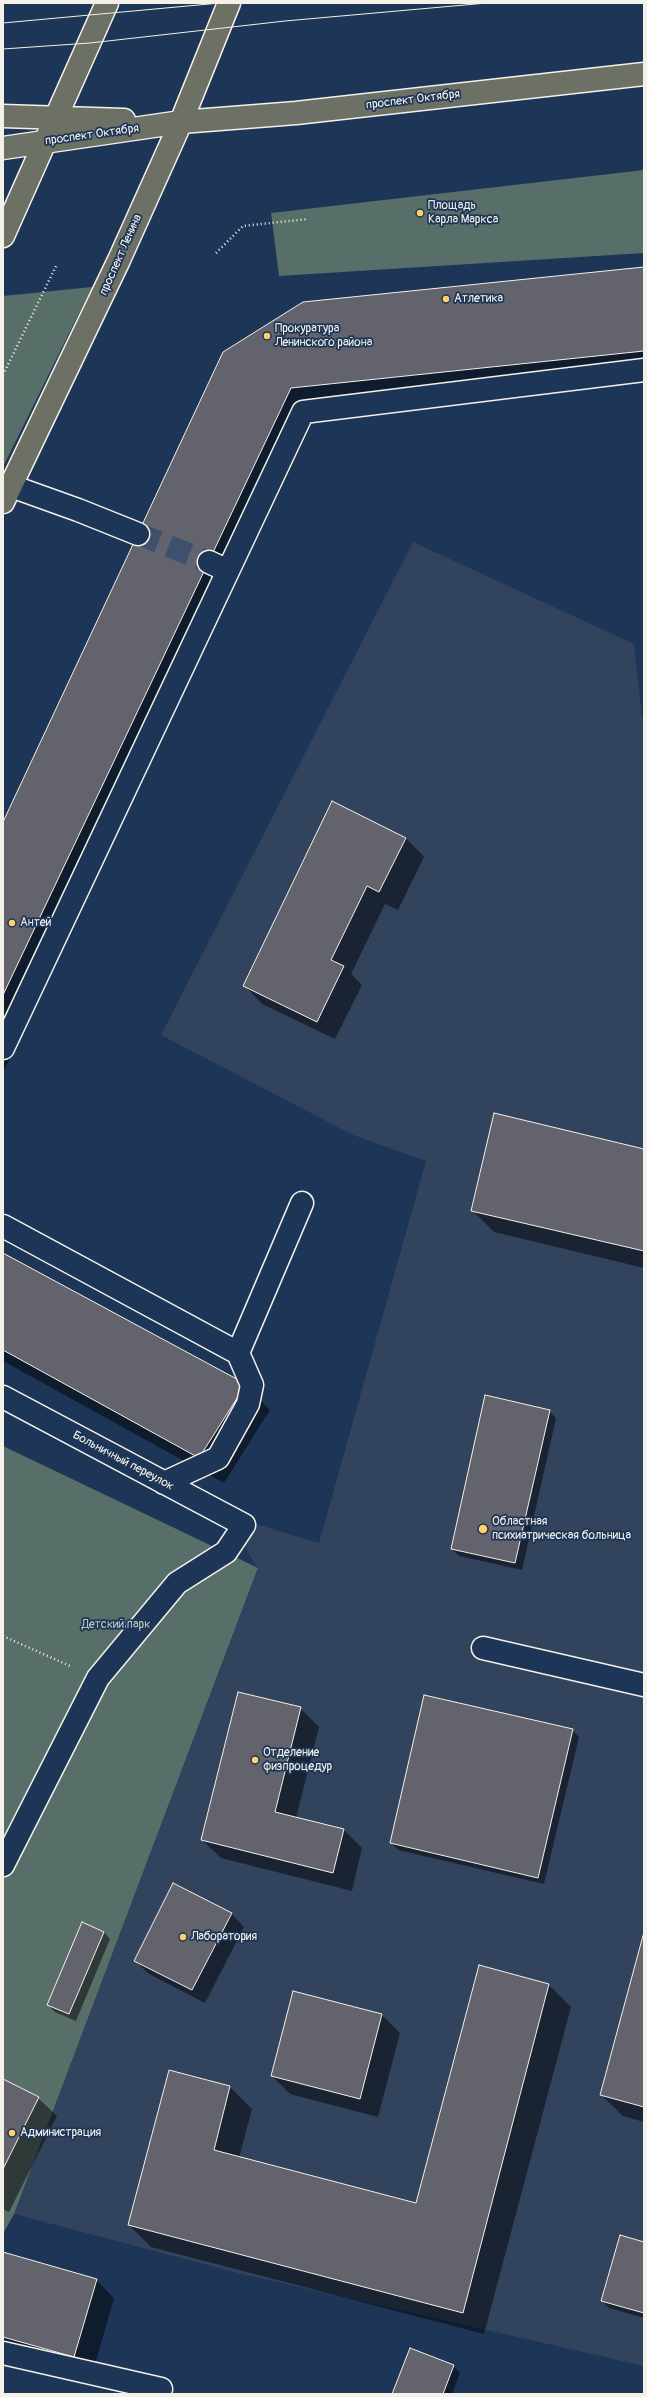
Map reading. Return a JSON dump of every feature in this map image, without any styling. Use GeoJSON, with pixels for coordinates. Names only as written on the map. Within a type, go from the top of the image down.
{"type":"FeatureCollection","features":[{"type":"Feature","properties":{"kind":"main road"},"geometry":{"type":"LineString","coordinates":[[3,236],[107,3]]}},
{"type":"Feature","properties":{"kind":"main road","name":"проспект Ленина"},"geometry":{"type":"LineString","coordinates":[[7,494],[103,294],[181,122],[229,3]]}},
{"type":"Feature","properties":{"kind":"main road","name":"проспект Октября"},"geometry":{"type":"LineString","coordinates":[[3,148],[181,122],[303,113],[644,74]]}},
{"type":"Feature","properties":{"kind":"main road","name":"проспект Октября"},"geometry":{"type":"LineString","coordinates":[[3,116],[181,122]]}},
{"type":"Feature","properties":{"kind":"lane"},"geometry":{"type":"LineString","coordinates":[[4,1043],[303,412],[644,370]]}},
{"type":"Feature","properties":{"kind":"lane"},"geometry":{"type":"LineString","coordinates":[[7,494],[78,510],[138,534]]}},
{"type":"Feature","properties":{"kind":"lane"},"geometry":{"type":"LineString","coordinates":[[209,562],[228,571]]}},
{"type":"Feature","properties":{"kind":"lane"},"geometry":{"type":"LineString","coordinates":[[238,1353],[302,1203]]}},
{"type":"Feature","properties":{"kind":"lane"},"geometry":{"type":"LineString","coordinates":[[3,1226],[238,1353],[252,1386],[248,1404],[218,1458],[164,1482]]}},
{"type":"Feature","properties":{"kind":"lane","name":"Больничный переулок"},"geometry":{"type":"LineString","coordinates":[[3,1397],[244,1525],[226,1552],[178,1583],[98,1678]]}},
{"type":"Feature","properties":{"kind":"lane"},"geometry":{"type":"LineString","coordinates":[[483,1648],[644,1685]]}},
{"type":"Feature","properties":{"kind":"lane"},"geometry":{"type":"LineString","coordinates":[[3,1865],[98,1678]]}},
{"type":"Feature","properties":{"kind":"lane"},"geometry":{"type":"LineString","coordinates":[[3,2353],[160,2389]]}},
{"type":"Feature","properties":{"kind":"path"},"geometry":{"type":"LineString","coordinates":[[216,253],[243,226],[308,219]]}},
{"type":"Feature","properties":{"kind":"path"},"geometry":{"type":"LineString","coordinates":[[3,375],[56,266]]}},
{"type":"Feature","properties":{"kind":"path"},"geometry":{"type":"LineString","coordinates":[[3,1636],[98,1678]]}},
{"type":"Feature","properties":{"kind":"shaded area","name":"Областная психиатрическая больница"},"geometry":{"type":"Polygon","coordinates":[[[413,542],[634,644],[642,717],[644,717],[644,2366],[238,2273],[14,2214],[258,1569],[226,1515],[319,1543],[426,1161],[353,1135],[161,1035],[413,542]]]}},
{"type":"Feature","properties":{"kind":"green space"},"geometry":{"type":"Polygon","coordinates":[[[644,170],[644,253],[279,276],[271,213],[644,170]]]}},
{"type":"Feature","properties":{"kind":"green space"},"geometry":{"type":"Polygon","coordinates":[[[92,287],[3,467],[3,296],[92,287]]]}},
{"type":"Feature","properties":{"kind":"green space","name":"Детский парк"},"geometry":{"type":"Polygon","coordinates":[[[3,1446],[258,1568],[14,2214],[3,2234],[3,1446]]]}},
{"type":"Feature","properties":{"kind":"building"},"geometry":{"type":"Polygon","coordinates":[[[644,267],[644,351],[291,388],[3,995],[3,822],[223,352],[303,302],[644,267]]]}},
{"type":"Feature","properties":{"kind":"building"},"geometry":{"type":"Polygon","coordinates":[[[332,801],[406,838],[379,892],[367,886],[331,960],[344,966],[317,1022],[243,986],[332,801]]]}},
{"type":"Feature","properties":{"kind":"building"},"geometry":{"type":"Polygon","coordinates":[[[494,1113],[644,1149],[644,1251],[471,1211],[494,1113]]]}},
{"type":"Feature","properties":{"kind":"building"},"geometry":{"type":"Polygon","coordinates":[[[3,1253],[246,1384],[199,1458],[3,1350],[3,1253]]]}},
{"type":"Feature","properties":{"kind":"building"},"geometry":{"type":"Polygon","coordinates":[[[485,1395],[550,1410],[515,1563],[451,1549],[485,1395]]]}},
{"type":"Feature","properties":{"kind":"building","name":"Отделение физпроцедур"},"geometry":{"type":"Polygon","coordinates":[[[238,1692],[301,1707],[275,1812],[344,1829],[333,1873],[201,1840],[238,1692]]]}},
{"type":"Feature","properties":{"kind":"building"},"geometry":{"type":"Polygon","coordinates":[[[424,1695],[573,1729],[538,1878],[390,1843],[424,1695]]]}},
{"type":"Feature","properties":{"kind":"building","name":"Лаборатория"},"geometry":{"type":"Polygon","coordinates":[[[173,1883],[232,1913],[192,1990],[134,1961],[173,1883]]]}},
{"type":"Feature","properties":{"kind":"building"},"geometry":{"type":"Polygon","coordinates":[[[82,1922],[104,1932],[69,2014],[47,2005],[82,1922]]]}},
{"type":"Feature","properties":{"kind":"building"},"geometry":{"type":"Polygon","coordinates":[[[644,1932],[644,2107],[600,2095],[644,1932]]]}},
{"type":"Feature","properties":{"kind":"building"},"geometry":{"type":"Polygon","coordinates":[[[479,1965],[549,1984],[463,2313],[128,2225],[169,2070],[230,2086],[214,2150],[416,2203],[479,1965]]]}},
{"type":"Feature","properties":{"kind":"building"},"geometry":{"type":"Polygon","coordinates":[[[293,1991],[382,2014],[360,2099],[271,2076],[293,1991]]]}},
{"type":"Feature","properties":{"kind":"building","name":"Администрация"},"geometry":{"type":"Polygon","coordinates":[[[3,2079],[39,2097],[3,2169],[3,2079]]]}},
{"type":"Feature","properties":{"kind":"building"},"geometry":{"type":"Polygon","coordinates":[[[620,2235],[644,2242],[644,2313],[601,2301],[620,2235]]]}},
{"type":"Feature","properties":{"kind":"building"},"geometry":{"type":"Polygon","coordinates":[[[3,2252],[97,2279],[74,2357],[3,2337],[3,2252]]]}},
{"type":"Feature","properties":{"kind":"building"},"geometry":{"type":"Polygon","coordinates":[[[410,2348],[454,2365],[443,2394],[392,2394],[410,2348]]]}},
{"type":"Feature","properties":{"kind":"tunnel"},"geometry":{"type":"LineString","coordinates":[[138,534],[209,562]]}},
{"type":"Feature","properties":{"kind":"tram line"},"geometry":{"type":"LineString","coordinates":[[3,23],[220,3]]}},
{"type":"Feature","properties":{"kind":"tram line"},"geometry":{"type":"LineString","coordinates":[[3,49],[90,43],[285,21],[487,3]]}},
{"type":"Feature","properties":{"kind":"place","name":"Площадь Карла Маркса"},"geometry":{"type":"Point","coordinates":[420,213]}},
{"type":"Feature","properties":{"kind":"place","name":"Атлетика"},"geometry":{"type":"Point","coordinates":[446,299]}},
{"type":"Feature","properties":{"kind":"place","name":"Прокуратура Ленинского района"},"geometry":{"type":"Point","coordinates":[267,336]}},
{"type":"Feature","properties":{"kind":"place","name":"Антей"},"geometry":{"type":"Point","coordinates":[12,923]}},
{"type":"Feature","properties":{"kind":"place","name":"Областная психиатрическая больница"},"geometry":{"type":"Point","coordinates":[483,1529]}},
{"type":"Feature","properties":{"kind":"place","name":"Отделение физпроцедур"},"geometry":{"type":"Point","coordinates":[255,1760]}},
{"type":"Feature","properties":{"kind":"place","name":"Лаборатория"},"geometry":{"type":"Point","coordinates":[183,1937]}},
{"type":"Feature","properties":{"kind":"place","name":"Администрация"},"geometry":{"type":"Point","coordinates":[12,2133]}}]}
